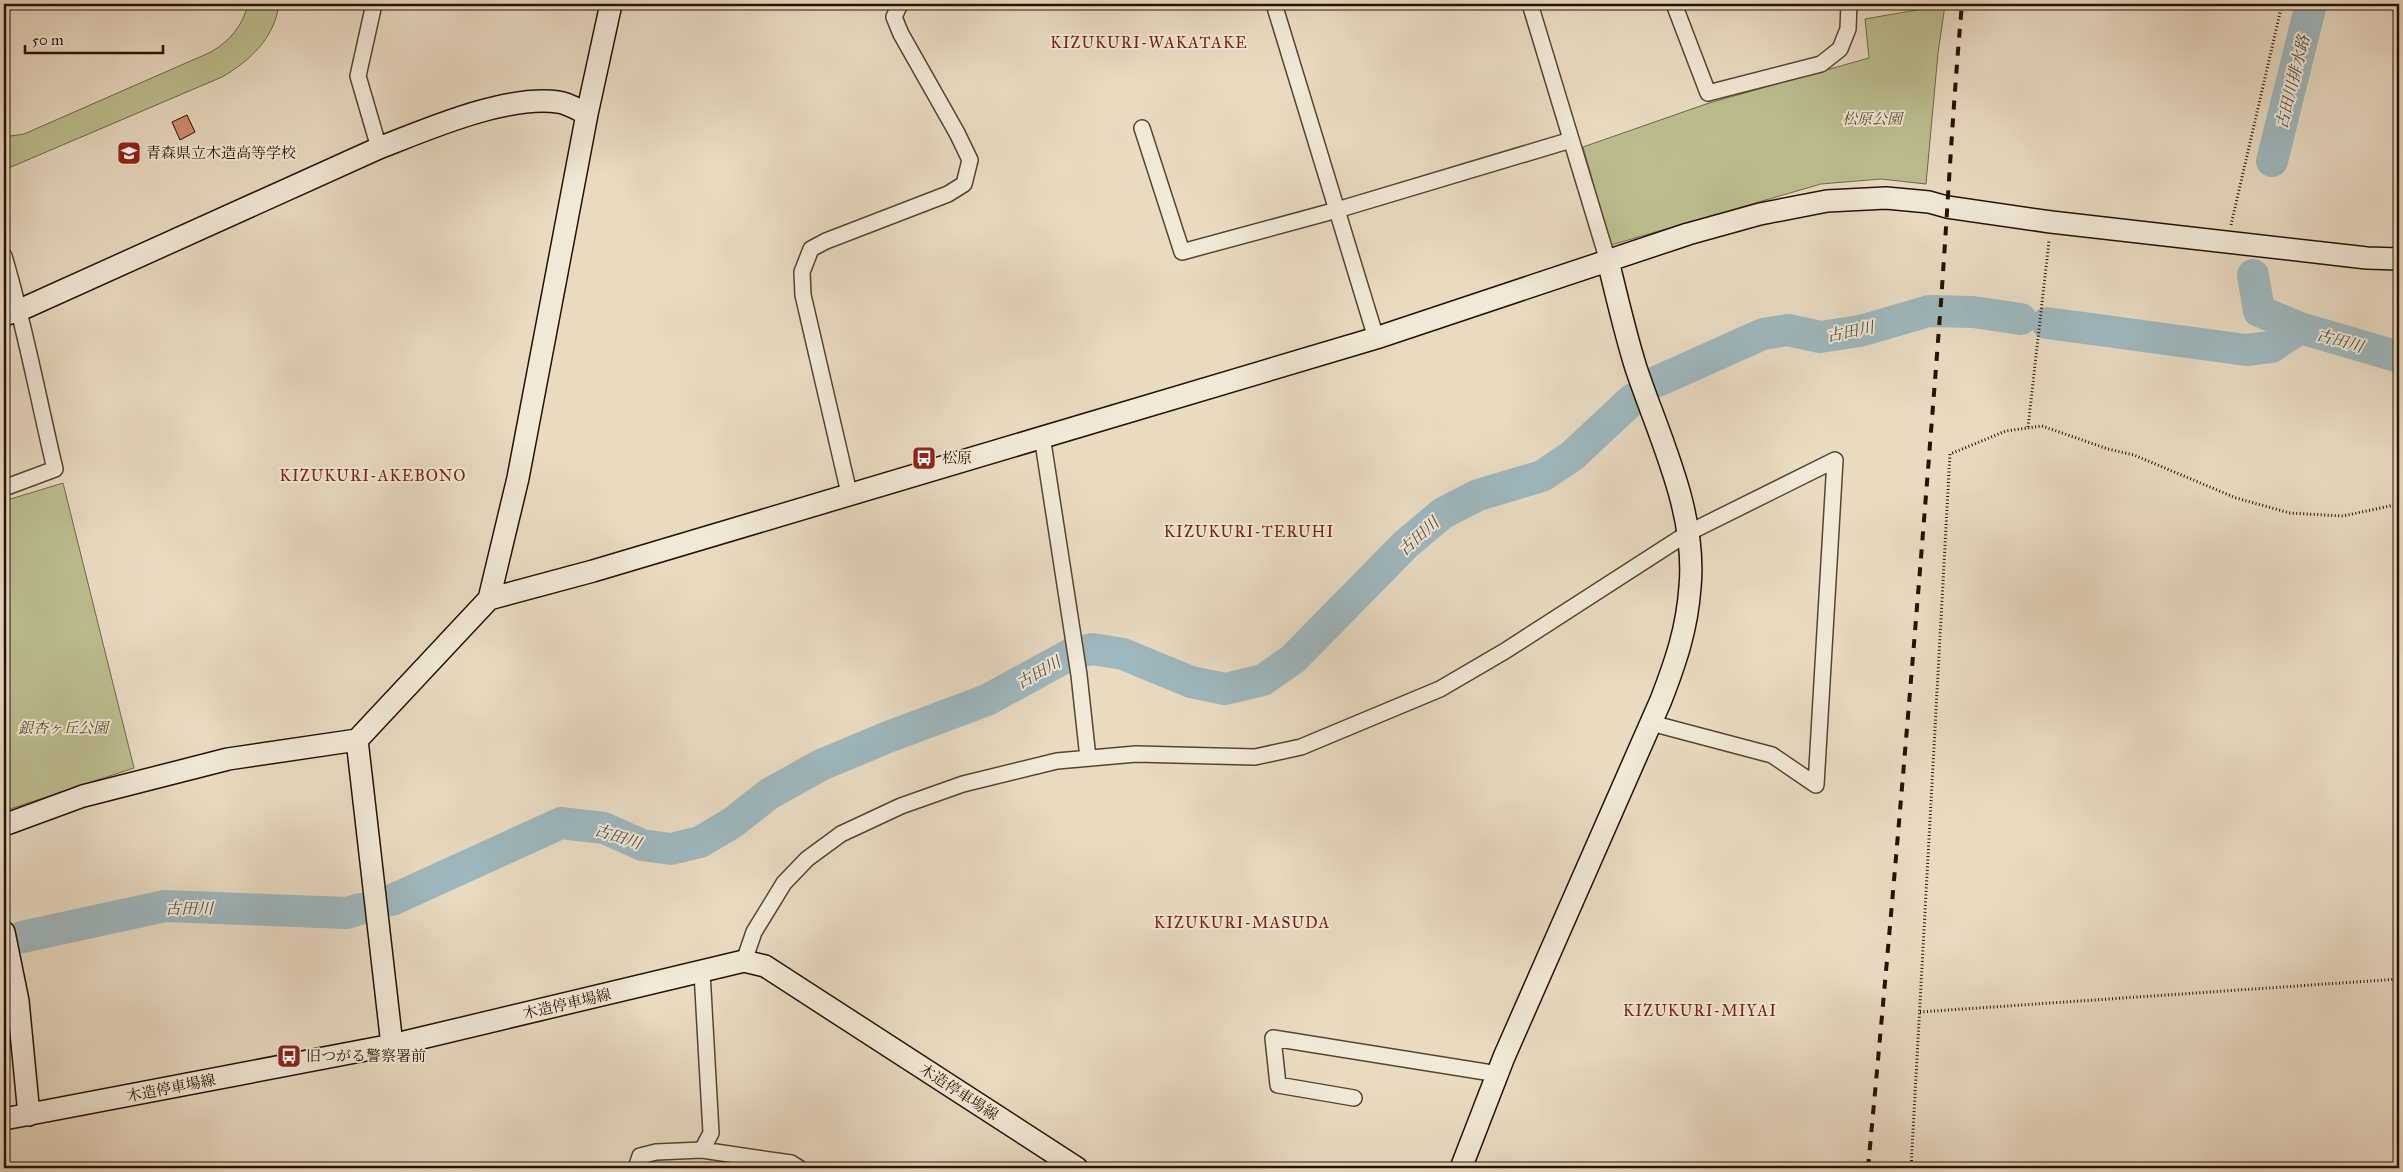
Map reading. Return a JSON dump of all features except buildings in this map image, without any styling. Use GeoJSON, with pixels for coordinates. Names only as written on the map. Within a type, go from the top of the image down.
{"type":"FeatureCollection","features":[{"type":"Feature","properties":{"kind":"street"},"geometry":{"type":"LineString","coordinates":[[374,4],[358,76],[378,148]]}},
{"type":"Feature","properties":{"kind":"street"},"geometry":{"type":"LineString","coordinates":[[4,825],[84,796],[228,759],[357,740],[489,599],[518,478],[587,114],[611,4]]}},
{"type":"Feature","properties":{"kind":"street"},"geometry":{"type":"LineString","coordinates":[[849,493],[802,295],[802,272],[811,249],[826,241],[948,194],[964,184],[970,160],[957,133],[901,34],[894,17],[900,4]]}},
{"type":"Feature","properties":{"kind":"street"},"geometry":{"type":"LineString","coordinates":[[1274,4],[1376,338]]}},
{"type":"Feature","properties":{"kind":"street"},"geometry":{"type":"LineString","coordinates":[[1461,1168],[1498,1074],[1651,723],[1681,648],[1691,586],[1688,534],[1679,489],[1636,366],[1608,261],[1530,4]]}},
{"type":"Feature","properties":{"kind":"street"},"geometry":{"type":"LineString","coordinates":[[1674,4],[1708,93],[1821,64],[1840,48],[1848,28],[1851,8],[1849,4]]}},
{"type":"Feature","properties":{"kind":"street"},"geometry":{"type":"LineString","coordinates":[[12,313],[378,148],[437,126],[530,101],[560,102],[587,114]]}},
{"type":"Feature","properties":{"kind":"street"},"geometry":{"type":"LineString","coordinates":[[1142,128],[1182,252],[1337,210],[1571,140]]}},
{"type":"Feature","properties":{"kind":"street"},"geometry":{"type":"LineString","coordinates":[[489,599],[592,571],[849,493],[1376,338],[1688,234],[1760,214],[1827,201],[1886,198],[1929,202],[1947,207],[2051,222],[2399,260]]}},
{"type":"Feature","properties":{"kind":"street"},"geometry":{"type":"LineString","coordinates":[[4,256],[12,313],[36,392],[56,469],[4,488]]}},
{"type":"Feature","properties":{"kind":"street"},"geometry":{"type":"LineString","coordinates":[[1042,436],[1079,675],[1088,758]]}},
{"type":"Feature","properties":{"kind":"street"},"geometry":{"type":"LineString","coordinates":[[744,961],[754,932],[784,883],[807,859],[841,834],[901,806],[963,784],[1057,761],[1136,754],[1255,757],[1301,747],[1440,689],[1505,651],[1688,534],[1835,460],[1816,785],[1772,755],[1651,723]]}},
{"type":"Feature","properties":{"kind":"street"},"geometry":{"type":"LineString","coordinates":[[357,740],[392,1046]]}},
{"type":"Feature","properties":{"kind":"street"},"geometry":{"type":"LineString","coordinates":[[4,932],[18,1001],[30,1115]]}},
{"type":"Feature","properties":{"kind":"street","name":"木造停車場線"},"geometry":{"type":"LineString","coordinates":[[4,1119],[392,1046],[744,961],[765,966],[1077,1168]]}},
{"type":"Feature","properties":{"kind":"street"},"geometry":{"type":"LineString","coordinates":[[702,972],[711,1133],[702,1150]]}},
{"type":"Feature","properties":{"kind":"street"},"geometry":{"type":"LineString","coordinates":[[1354,1098],[1278,1085],[1273,1038],[1498,1074]]}},
{"type":"Feature","properties":{"kind":"street"},"geometry":{"type":"LineString","coordinates":[[636,1168],[640,1156],[656,1152],[702,1150],[791,1163],[799,1168]]}},
{"type":"Feature","properties":{"kind":"path"},"geometry":{"type":"LineString","coordinates":[[2228,242],[2239,185],[2282,4]]}},
{"type":"Feature","properties":{"kind":"path"},"geometry":{"type":"LineString","coordinates":[[2028,427],[2051,222]]}},
{"type":"Feature","properties":{"kind":"path"},"geometry":{"type":"LineString","coordinates":[[1911,1168],[1950,454],[2006,431],[2042,426],[2108,449],[2134,455],[2236,498],[2290,513],[2343,516],[2399,504]]}},
{"type":"Feature","properties":{"kind":"path"},"geometry":{"type":"LineString","coordinates":[[1920,1012],[2399,980]]}},
{"type":"Feature","properties":{"kind":"green space"},"geometry":{"type":"Polygon","coordinates":[[[248,4],[279,4],[277,16],[260,47],[232,71],[222,77],[4,170],[4,137],[24,134],[211,52],[235,32],[243,19],[248,4]]]}},
{"type":"Feature","properties":{"kind":"green space","name":"松原公園"},"geometry":{"type":"Polygon","coordinates":[[[1945,5],[1938,53],[1926,184],[1881,179],[1821,184],[1611,245],[1583,147],[1709,103],[1869,58],[1865,19],[1945,5]]]}},
{"type":"Feature","properties":{"kind":"green space","name":"銀杏ヶ丘公園"},"geometry":{"type":"Polygon","coordinates":[[[63,483],[134,768],[4,811],[4,501],[63,483]]]}},
{"type":"Feature","properties":{"kind":"waterway","name":"古田川排水路"},"geometry":{"type":"LineString","coordinates":[[2272,161],[2311,4]]}},
{"type":"Feature","properties":{"kind":"waterway","name":"古田川"},"geometry":{"type":"LineString","coordinates":[[2253,275],[2259,311],[2300,328],[2399,357]]}},
{"type":"Feature","properties":{"kind":"waterway","name":"古田川"},"geometry":{"type":"LineString","coordinates":[[1658,381],[1763,334],[1788,330],[1820,337],[1860,331],[1929,311],[1973,312],[2021,319]]}},
{"type":"Feature","properties":{"kind":"waterway","name":"古田川"},"geometry":{"type":"LineString","coordinates":[[2047,323],[2246,350],[2271,347],[2300,328]]}},
{"type":"Feature","properties":{"kind":"waterway","name":"古田川"},"geometry":{"type":"LineString","coordinates":[[392,900],[561,823],[604,828],[642,845],[671,849],[700,842],[732,823],[769,794],[821,765],[888,737],[987,700],[1073,653],[1093,649],[1123,654],[1191,682],[1225,689],[1263,680],[1293,659],[1406,544],[1443,513],[1478,495],[1542,476],[1572,456],[1633,399]]}},
{"type":"Feature","properties":{"kind":"waterway","name":"古田川"},"geometry":{"type":"LineString","coordinates":[[22,937],[165,906],[347,913],[360,909]]}},
{"type":"Feature","properties":{"kind":"railway"},"geometry":{"type":"LineString","coordinates":[[1868,1168],[1924,519],[1962,4]]}},
{"type":"Feature","properties":{"kind":"place","name":"青森県立木造高等学校"},"geometry":{"type":"Point","coordinates":[129,153]}},
{"type":"Feature","properties":{"kind":"place","name":"松原"},"geometry":{"type":"Point","coordinates":[924,458]}},
{"type":"Feature","properties":{"kind":"place","name":"旧つがる警察署前"},"geometry":{"type":"Point","coordinates":[289,1056]}},
{"type":"Feature","properties":{"kind":"district","name":"KIZUKURI-WAKATAKE"},"geometry":{"type":"Point","coordinates":[1149,42]}},
{"type":"Feature","properties":{"kind":"district","name":"KIZUKURI-AKEBONO"},"geometry":{"type":"Point","coordinates":[373,475]}},
{"type":"Feature","properties":{"kind":"district","name":"KIZUKURI-TERUHI"},"geometry":{"type":"Point","coordinates":[1249,531]}},
{"type":"Feature","properties":{"kind":"district","name":"KIZUKURI-MASUDA"},"geometry":{"type":"Point","coordinates":[1242,922]}},
{"type":"Feature","properties":{"kind":"district","name":"KIZUKURI-MIYAI"},"geometry":{"type":"Point","coordinates":[1700,1010]}}]}
